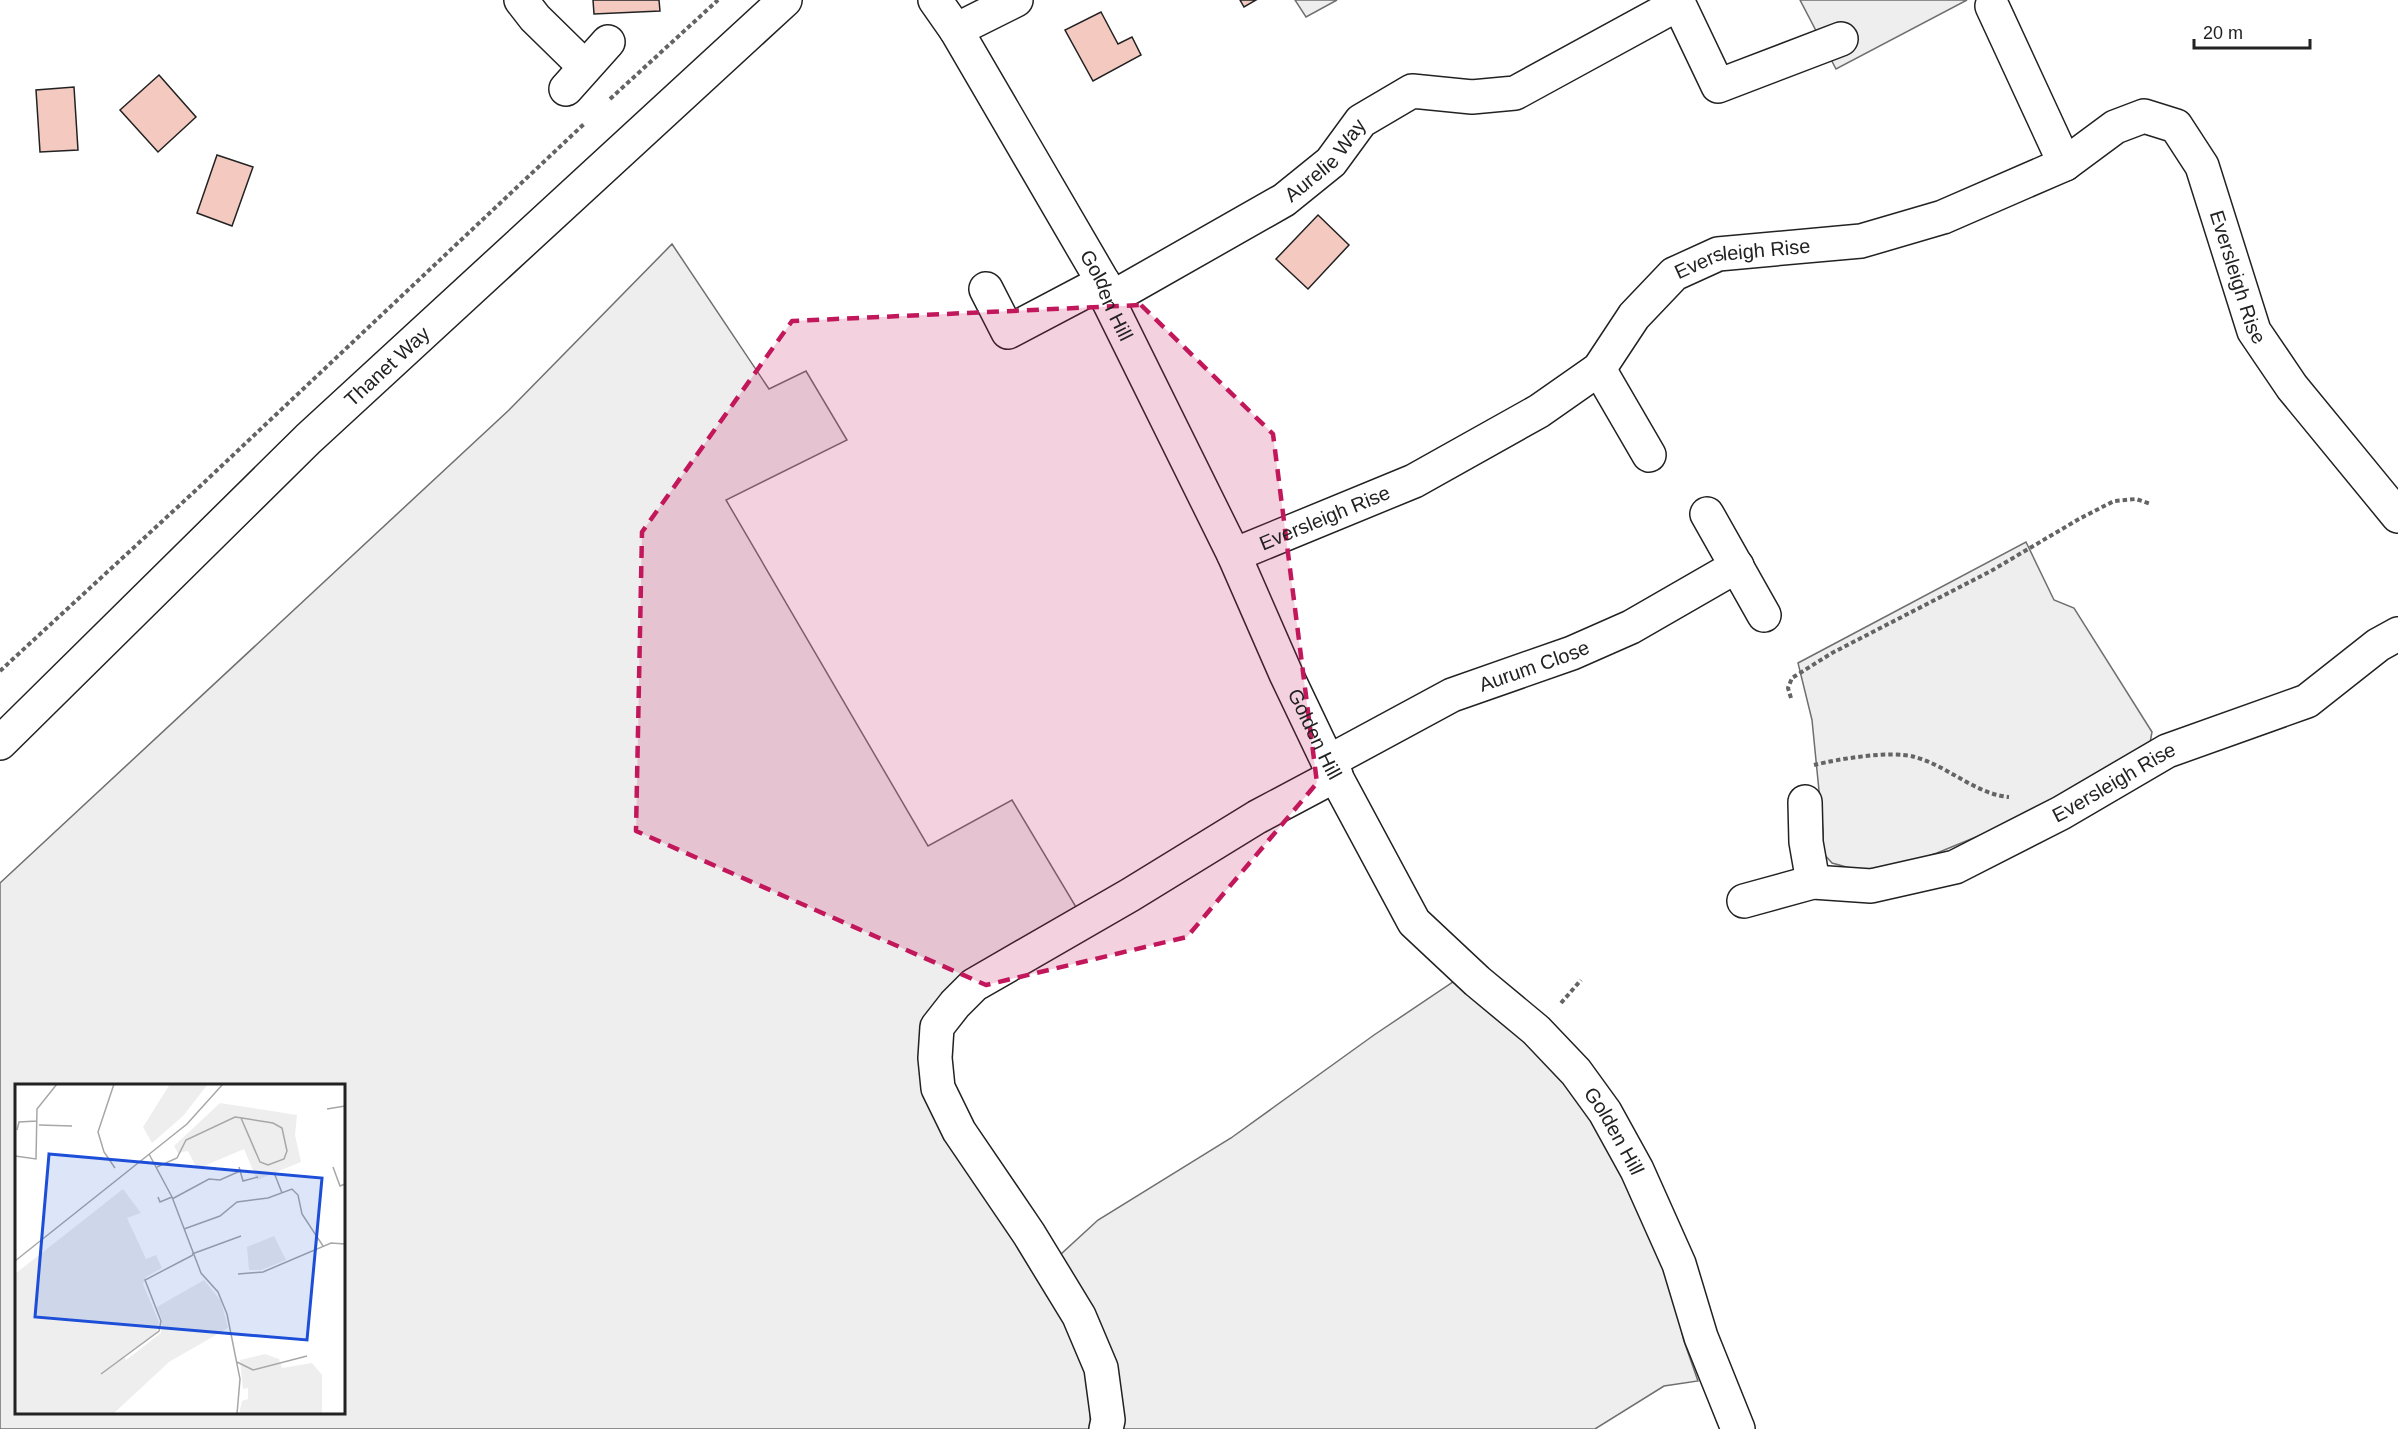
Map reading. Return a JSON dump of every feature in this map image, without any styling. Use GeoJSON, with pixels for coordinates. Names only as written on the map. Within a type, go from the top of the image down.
{"type":"FeatureCollection","features":[{"type":"Feature","properties":{"kind":"street"},"geometry":{"type":"LineString","coordinates":[[521,0],[575,78],[608,42]]}},
{"type":"Feature","properties":{"kind":"street","name":"Thanet Way"},"geometry":{"type":"LineString","coordinates":[[0,743],[308,439],[785,0]]}},
{"type":"Feature","properties":{"kind":"street","name":"Golden Hill"},"geometry":{"type":"LineString","coordinates":[[935,0],[956,30],[1105,291],[1234,555],[1286,674],[1332,768],[1414,922],[1477,981],[1536,1030],[1576,1072],[1605,1112],[1637,1170],[1679,1264],[1701,1337],[1738,1429]]}},
{"type":"Feature","properties":{"kind":"street"},"geometry":{"type":"LineString","coordinates":[[956,30],[1016,0]]}},
{"type":"Feature","properties":{"kind":"street","name":"Aurelie Way"},"geometry":{"type":"LineString","coordinates":[[986,289],[1008,332],[1105,291],[1284,200],[1331,162],[1361,121],[1412,91],[1472,97],[1515,93],[1678,2],[1718,86],[1841,39]]}},
{"type":"Feature","properties":{"kind":"street"},"geometry":{"type":"LineString","coordinates":[[1992,6],[2065,164]]}},
{"type":"Feature","properties":{"kind":"street","name":"Eversleigh Rise"},"geometry":{"type":"LineString","coordinates":[[1234,555],[1414,481],[1539,411],[1599,369],[1634,316],[1674,274],[1718,254],[1861,241],[1943,217],[2065,164],[2115,127],[2144,116],[2176,126],[2202,166],[2254,331],[2292,387],[2398,516]]}},
{"type":"Feature","properties":{"kind":"street"},"geometry":{"type":"LineString","coordinates":[[1599,369],[1649,455]]}},
{"type":"Feature","properties":{"kind":"street"},"geometry":{"type":"LineString","coordinates":[[1707,514],[1764,615]]}},
{"type":"Feature","properties":{"kind":"street","name":"Aurum Close"},"geometry":{"type":"LineString","coordinates":[[1106,1429],[1108,1419],[1101,1368],[1079,1316],[1029,1234],[959,1131],[938,1088],[935,1058],[937,1028],[955,1004],[974,985],[1130,895],[1332,768],[1452,696],[1572,653],[1631,627],[1737,566]]}},
{"type":"Feature","properties":{"kind":"street","name":"Eversleigh Rise"},"geometry":{"type":"LineString","coordinates":[[1744,901],[1814,882],[1871,886],[1955,867],[2061,813],[2167,751],[2307,701],[2378,645],[2398,634]]}},
{"type":"Feature","properties":{"kind":"street"},"geometry":{"type":"LineString","coordinates":[[1805,802],[1806,842],[1814,882]]}},
{"type":"Feature","properties":{"kind":"path"},"geometry":{"type":"LineString","coordinates":[[604,104],[718,0]]}},
{"type":"Feature","properties":{"kind":"path"},"geometry":{"type":"LineString","coordinates":[[0,671],[195,491],[589,119]]}},
{"type":"Feature","properties":{"kind":"path"},"geometry":{"type":"LineString","coordinates":[[1791,698],[1788,688],[1792,678],[1832,653],[1991,571],[2079,519],[2114,501],[2136,499],[2151,504]]}},
{"type":"Feature","properties":{"kind":"path"},"geometry":{"type":"LineString","coordinates":[[1810,766],[1891,754],[1916,757],[1989,793],[2016,797]]}},
{"type":"Feature","properties":{"kind":"highlighted area"},"geometry":{"type":"Polygon","coordinates":[[[1141,305],[1273,434],[1317,783],[1187,937],[986,985],[636,831],[642,532],[792,321],[1141,305]]]}},
{"type":"Feature","properties":{"kind":"shaded area"},"geometry":{"type":"Polygon","coordinates":[[[1295,0],[1337,0],[1306,17],[1295,0]]]}},
{"type":"Feature","properties":{"kind":"shaded area"},"geometry":{"type":"Polygon","coordinates":[[[1800,0],[1967,0],[1836,69],[1800,0]]]}},
{"type":"Feature","properties":{"kind":"shaded area"},"geometry":{"type":"Polygon","coordinates":[[[672,244],[769,389],[806,371],[847,440],[726,500],[928,846],[1012,800],[1076,907],[986,964],[923,1031],[1078,1345],[1088,1382],[1091,1429],[0,1429],[0,883],[509,410],[672,244]]]}},
{"type":"Feature","properties":{"kind":"shaded area"},"geometry":{"type":"Polygon","coordinates":[[[2026,542],[2054,600],[2074,608],[2152,732],[2150,743],[2027,816],[1937,853],[1899,866],[1861,871],[1832,863],[1823,853],[1823,831],[1812,720],[1798,663],[2026,542]]]}},
{"type":"Feature","properties":{"kind":"shaded area"},"geometry":{"type":"Polygon","coordinates":[[[1453,982],[1503,1013],[1567,1075],[1661,1243],[1684,1341],[1698,1381],[1664,1386],[1595,1429],[1123,1429],[1114,1360],[1060,1255],[1098,1220],[1231,1138],[1374,1035],[1453,982]]]}},
{"type":"Feature","properties":{"kind":"building"},"geometry":{"type":"Polygon","coordinates":[[[593,0],[659,0],[660,11],[594,14],[593,0]]]}},
{"type":"Feature","properties":{"kind":"building"},"geometry":{"type":"Polygon","coordinates":[[[1240,0],[1256,0],[1244,7],[1240,0]]]}},
{"type":"Feature","properties":{"kind":"building"},"geometry":{"type":"Polygon","coordinates":[[[1101,12],[1118,44],[1132,37],[1141,55],[1093,81],[1065,30],[1101,12]]]}},
{"type":"Feature","properties":{"kind":"building"},"geometry":{"type":"Polygon","coordinates":[[[159,75],[196,117],[158,152],[120,110],[159,75]]]}},
{"type":"Feature","properties":{"kind":"building"},"geometry":{"type":"Polygon","coordinates":[[[74,87],[78,150],[40,152],[36,90],[74,87]]]}},
{"type":"Feature","properties":{"kind":"building"},"geometry":{"type":"Polygon","coordinates":[[[217,155],[253,167],[232,226],[197,213],[217,155]]]}},
{"type":"Feature","properties":{"kind":"building"},"geometry":{"type":"Polygon","coordinates":[[[1318,215],[1349,245],[1308,289],[1276,259],[1318,215]]]}}]}
